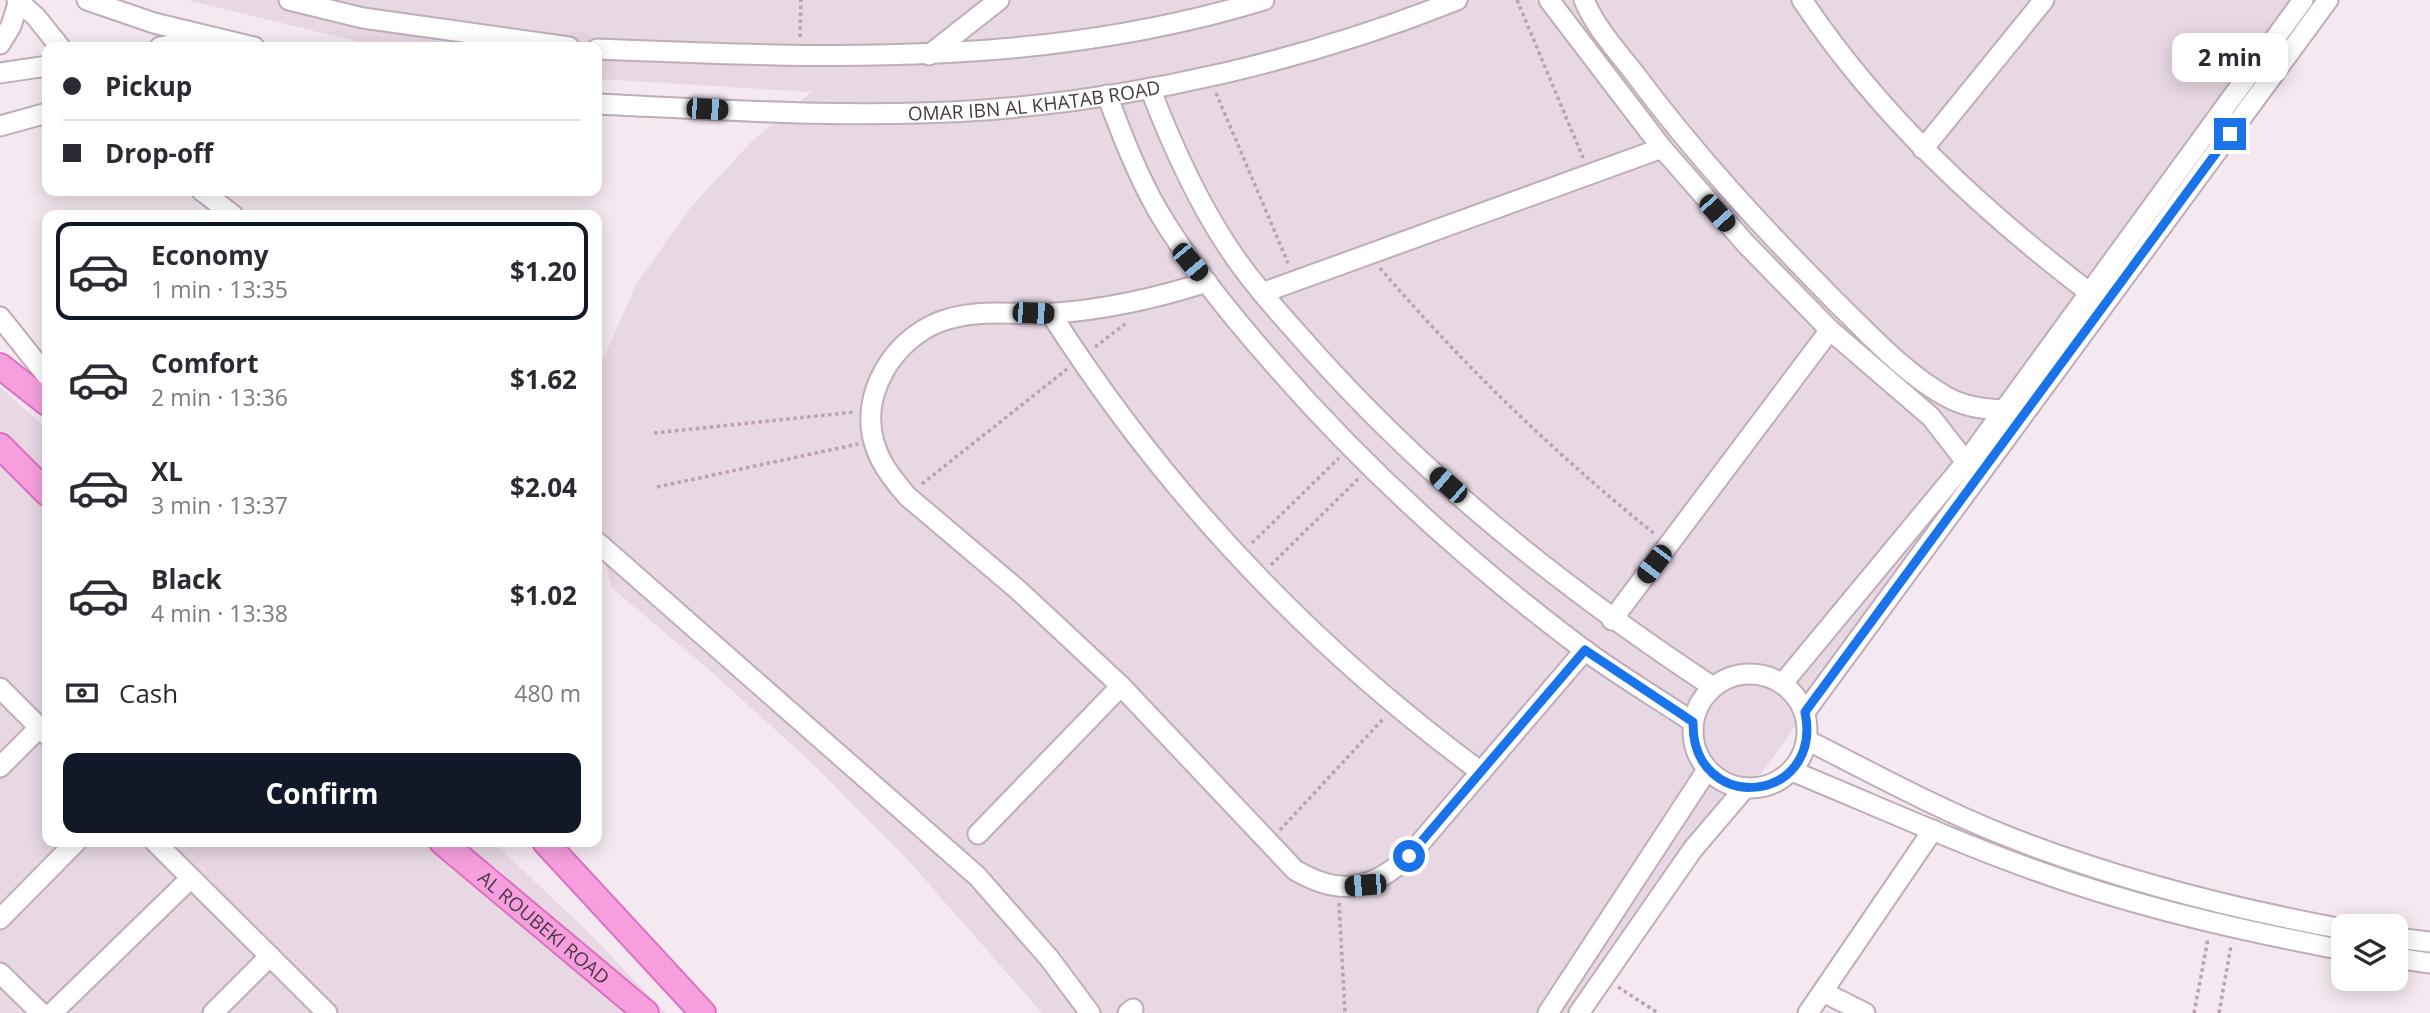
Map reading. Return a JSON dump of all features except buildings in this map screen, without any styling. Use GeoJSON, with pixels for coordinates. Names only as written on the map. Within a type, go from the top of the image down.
{"type":"FeatureCollection","features":[{"type":"Feature","properties":{"kind":"main road"},"geometry":{"type":"LineString","coordinates":[[0,366],[42,399]]}},
{"type":"Feature","properties":{"kind":"main road"},"geometry":{"type":"LineString","coordinates":[[0,446],[42,488]]}},
{"type":"Feature","properties":{"kind":"main road","name":"AL ROUBEKI ROAD"},"geometry":{"type":"LineString","coordinates":[[448,847],[646,1013]]}},
{"type":"Feature","properties":{"kind":"main road"},"geometry":{"type":"LineString","coordinates":[[550,847],[703,1013]]}},
{"type":"Feature","properties":{"kind":"street"},"geometry":{"type":"LineString","coordinates":[[0,44],[11,26],[18,0]]}},
{"type":"Feature","properties":{"kind":"street"},"geometry":{"type":"LineString","coordinates":[[18,0],[56,42]]}},
{"type":"Feature","properties":{"kind":"street"},"geometry":{"type":"LineString","coordinates":[[87,0],[153,23],[232,42]]}},
{"type":"Feature","properties":{"kind":"street"},"geometry":{"type":"LineString","coordinates":[[289,0],[363,18],[533,42]]}},
{"type":"Feature","properties":{"kind":"street"},"geometry":{"type":"LineString","coordinates":[[929,55],[999,0]]}},
{"type":"Feature","properties":{"kind":"street"},"geometry":{"type":"LineString","coordinates":[[602,48],[799,57],[967,54],[1097,38],[1226,12],[1264,0]]}},
{"type":"Feature","properties":{"kind":"street","name":"OMAR IBN AL KHATAB ROAD"},"geometry":{"type":"LineString","coordinates":[[602,104],[846,114],[984,110],[1107,95],[1208,76],[1361,35],[1457,0]]}},
{"type":"Feature","properties":{"kind":"street"},"geometry":{"type":"LineString","coordinates":[[1549,0],[1662,148],[1746,244],[1830,330],[1931,417],[1966,462]]}},
{"type":"Feature","properties":{"kind":"street"},"geometry":{"type":"LineString","coordinates":[[1584,0],[1604,33],[1682,135],[1764,228],[1848,314],[1887,350],[1948,398],[1975,408],[2003,411]]}},
{"type":"Feature","properties":{"kind":"street"},"geometry":{"type":"LineString","coordinates":[[1802,0],[1845,60],[1923,149],[2004,224],[2090,293]]}},
{"type":"Feature","properties":{"kind":"street"},"geometry":{"type":"LineString","coordinates":[[1923,149],[2044,0]]}},
{"type":"Feature","properties":{"kind":"street"},"geometry":{"type":"LineString","coordinates":[[1783,683],[1966,462],[2303,0]]}},
{"type":"Feature","properties":{"kind":"street"},"geometry":{"type":"LineString","coordinates":[[1805,712],[2328,0]]}},
{"type":"Feature","properties":{"kind":"street"},"geometry":{"type":"LineString","coordinates":[[191,42],[215,38]]}},
{"type":"Feature","properties":{"kind":"street"},"geometry":{"type":"LineString","coordinates":[[0,73],[42,67]]}},
{"type":"Feature","properties":{"kind":"street"},"geometry":{"type":"LineString","coordinates":[[1150,88],[1196,195],[1227,246],[1262,293],[1343,384],[1430,470],[1522,549],[1612,620],[1713,687]]}},
{"type":"Feature","properties":{"kind":"street"},"geometry":{"type":"LineString","coordinates":[[1107,95],[1129,154],[1157,209],[1190,262],[1311,407],[1370,467],[1493,579],[1585,650],[1693,722]]}},
{"type":"Feature","properties":{"kind":"street"},"geometry":{"type":"LineString","coordinates":[[0,126],[42,114]]}},
{"type":"Feature","properties":{"kind":"street"},"geometry":{"type":"LineString","coordinates":[[1262,293],[1662,148]]}},
{"type":"Feature","properties":{"kind":"street"},"geometry":{"type":"LineString","coordinates":[[208,196],[227,210]]}},
{"type":"Feature","properties":{"kind":"street"},"geometry":{"type":"LineString","coordinates":[[1207,282],[1157,299],[1105,309],[1051,314],[976,313],[939,322],[905,342],[881,372],[871,410],[873,441],[886,471],[907,496],[1017,589],[1121,686],[1295,870],[1316,882],[1338,887],[1365,885],[1389,874],[1585,650]]}},
{"type":"Feature","properties":{"kind":"street"},"geometry":{"type":"LineString","coordinates":[[1051,314],[1080,359],[1155,461],[1237,558],[1329,649],[1395,706],[1481,772]]}},
{"type":"Feature","properties":{"kind":"street"},"geometry":{"type":"LineString","coordinates":[[0,317],[42,370]]}},
{"type":"Feature","properties":{"kind":"street"},"geometry":{"type":"LineString","coordinates":[[1612,620],[1830,330]]}},
{"type":"Feature","properties":{"kind":"street"},"geometry":{"type":"LineString","coordinates":[[602,546],[977,876],[1049,958],[1090,1013]]}},
{"type":"Feature","properties":{"kind":"street"},"geometry":{"type":"LineString","coordinates":[[1747,673],[1766,675],[1783,683],[1796,696],[1805,712],[1807,740],[1792,771],[1771,784],[1745,788],[1731,785],[1707,770],[1693,739],[1693,722],[1700,703],[1713,687],[1729,677],[1747,673]]}},
{"type":"Feature","properties":{"kind":"street"},"geometry":{"type":"LineString","coordinates":[[978,834],[1121,686]]}},
{"type":"Feature","properties":{"kind":"street"},"geometry":{"type":"LineString","coordinates":[[0,688],[42,730]]}},
{"type":"Feature","properties":{"kind":"street"},"geometry":{"type":"LineString","coordinates":[[0,766],[42,732]]}},
{"type":"Feature","properties":{"kind":"street"},"geometry":{"type":"LineString","coordinates":[[1807,740],[1943,809],[2077,862],[2204,898],[2331,926]]}},
{"type":"Feature","properties":{"kind":"street"},"geometry":{"type":"LineString","coordinates":[[1548,1013],[1707,770]]}},
{"type":"Feature","properties":{"kind":"street"},"geometry":{"type":"LineString","coordinates":[[1792,771],[1933,830],[2069,882],[2234,929],[2331,948]]}},
{"type":"Feature","properties":{"kind":"street"},"geometry":{"type":"LineString","coordinates":[[1579,1013],[1693,849],[1745,788]]}},
{"type":"Feature","properties":{"kind":"street"},"geometry":{"type":"LineString","coordinates":[[1808,1013],[1933,830]]}},
{"type":"Feature","properties":{"kind":"street"},"geometry":{"type":"LineString","coordinates":[[0,919],[71,847]]}},
{"type":"Feature","properties":{"kind":"street"},"geometry":{"type":"LineString","coordinates":[[160,847],[327,1013]]}},
{"type":"Feature","properties":{"kind":"street"},"geometry":{"type":"LineString","coordinates":[[52,1013],[191,878]]}},
{"type":"Feature","properties":{"kind":"street"},"geometry":{"type":"LineString","coordinates":[[2408,939],[2430,942]]}},
{"type":"Feature","properties":{"kind":"street"},"geometry":{"type":"LineString","coordinates":[[213,1013],[270,956]]}},
{"type":"Feature","properties":{"kind":"street"},"geometry":{"type":"LineString","coordinates":[[2408,960],[2430,963]]}},
{"type":"Feature","properties":{"kind":"street"},"geometry":{"type":"LineString","coordinates":[[0,973],[41,1013]]}},
{"type":"Feature","properties":{"kind":"street"},"geometry":{"type":"LineString","coordinates":[[1823,992],[1865,1013]]}},
{"type":"Feature","properties":{"kind":"path"},"geometry":{"type":"LineString","coordinates":[[799,57],[801,0]]}},
{"type":"Feature","properties":{"kind":"path"},"geometry":{"type":"LineString","coordinates":[[1517,0],[1590,174]]}},
{"type":"Feature","properties":{"kind":"path"},"geometry":{"type":"LineString","coordinates":[[1208,76],[1295,281]]}},
{"type":"Feature","properties":{"kind":"path"},"geometry":{"type":"LineString","coordinates":[[1369,255],[1471,369],[1540,438],[1668,545]]}},
{"type":"Feature","properties":{"kind":"path"},"geometry":{"type":"LineString","coordinates":[[907,496],[1157,299]]}},
{"type":"Feature","properties":{"kind":"path"},"geometry":{"type":"LineString","coordinates":[[654,433],[871,410]]}},
{"type":"Feature","properties":{"kind":"path"},"geometry":{"type":"LineString","coordinates":[[657,487],[873,441]]}},
{"type":"Feature","properties":{"kind":"path"},"geometry":{"type":"LineString","coordinates":[[1237,558],[1350,446]]}},
{"type":"Feature","properties":{"kind":"path"},"geometry":{"type":"LineString","coordinates":[[1257,579],[1370,467]]}},
{"type":"Feature","properties":{"kind":"path"},"geometry":{"type":"LineString","coordinates":[[1268,842],[1395,706]]}},
{"type":"Feature","properties":{"kind":"path"},"geometry":{"type":"LineString","coordinates":[[1338,887],[1345,1013]]}},
{"type":"Feature","properties":{"kind":"path"},"geometry":{"type":"LineString","coordinates":[[2194,1013],[2211,923]]}},
{"type":"Feature","properties":{"kind":"path"},"geometry":{"type":"LineString","coordinates":[[2219,1013],[2234,929]]}},
{"type":"Feature","properties":{"kind":"path"},"geometry":{"type":"LineString","coordinates":[[1605,978],[1658,1013]]}},
{"type":"Feature","properties":{"kind":"shaded area"},"geometry":{"type":"Polygon","coordinates":[[[187,0],[2318,0],[1589,1013],[1042,1013],[907,859],[813,764],[714,674],[612,588],[602,552],[602,362],[637,283],[691,207],[753,140],[812,92],[602,79],[602,42],[359,42],[187,0]]]}},
{"type":"Feature","properties":{"kind":"shaded area"},"geometry":{"type":"Polygon","coordinates":[[[0,387],[42,425],[42,847],[498,847],[586,930],[666,1013],[0,1013],[0,387]]]}},
{"type":"Feature","properties":{"kind":"route"},"geometry":{"type":"LineString","coordinates":[[1409,856],[1585,650],[1693,722],[1693,739],[1698,755],[1707,770],[1718,779],[1745,788],[1763,787],[1779,781],[1792,771],[1804,752],[1807,740],[1805,712],[2230,134]]}}]}
